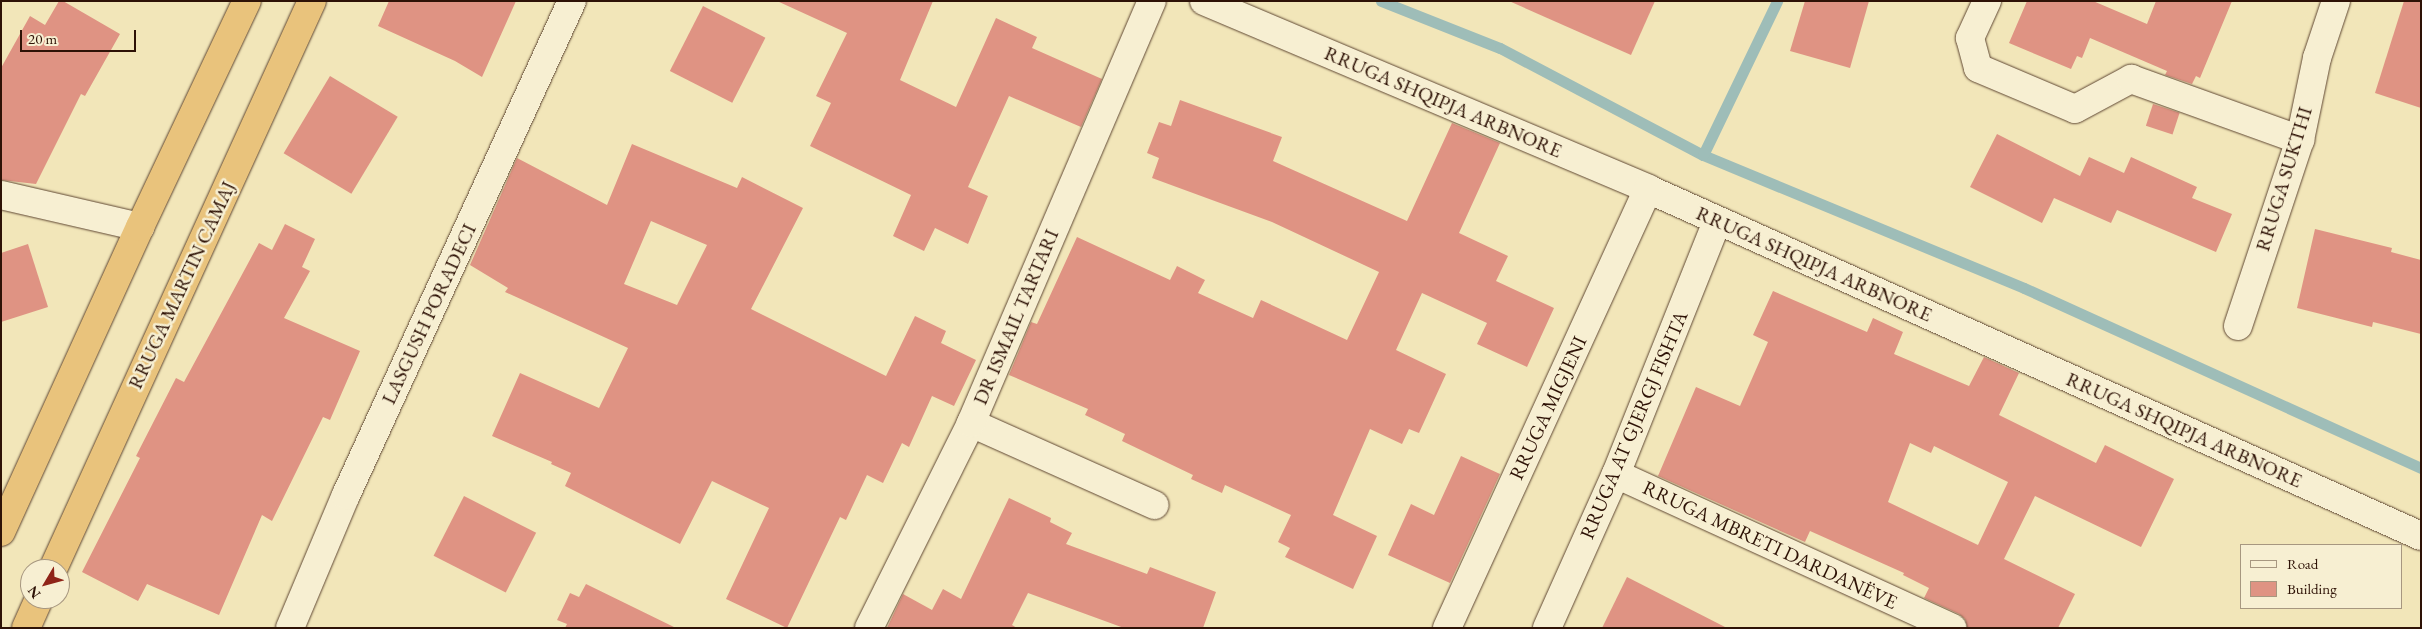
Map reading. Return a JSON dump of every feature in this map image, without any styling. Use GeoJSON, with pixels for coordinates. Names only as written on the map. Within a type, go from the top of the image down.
{"type":"FeatureCollection","features":[{"type":"Feature","properties":{"kind":"highway"},"geometry":{"type":"LineString","coordinates":[[1,532],[140,227],[246,1]]}},
{"type":"Feature","properties":{"kind":"highway","name":"RRUGA MARTIN CAMAJ"},"geometry":{"type":"LineString","coordinates":[[58,559],[312,1]]}},
{"type":"Feature","properties":{"kind":"highway"},"geometry":{"type":"LineString","coordinates":[[26,628],[35,609]]}},
{"type":"Feature","properties":{"kind":"street","name":"LASGUSH PORADECI"},"geometry":{"type":"LineString","coordinates":[[290,628],[346,495],[572,1]]}},
{"type":"Feature","properties":{"kind":"street","name":"DR ISMAIL TARTARI"},"geometry":{"type":"LineString","coordinates":[[869,628],[971,423],[1152,1]]}},
{"type":"Feature","properties":{"kind":"street","name":"RRUGA SHQIPJA ARBNORE"},"geometry":{"type":"LineString","coordinates":[[1204,1],[1648,189],[2421,536]]}},
{"type":"Feature","properties":{"kind":"street"},"geometry":{"type":"LineString","coordinates":[[1987,1],[1970,38],[1978,68],[2075,109],[2131,79],[2300,140]]}},
{"type":"Feature","properties":{"kind":"street","name":"RRUGA SUKTHI"},"geometry":{"type":"LineString","coordinates":[[2238,326],[2300,140],[2317,58],[2336,1]]}},
{"type":"Feature","properties":{"kind":"street","name":"RRUGA MIGJENI"},"geometry":{"type":"LineString","coordinates":[[1447,628],[1648,189]]}},
{"type":"Feature","properties":{"kind":"street"},"geometry":{"type":"LineString","coordinates":[[1,195],[140,227]]}},
{"type":"Feature","properties":{"kind":"street","name":"RRUGA AT GJERGJ FISHTA"},"geometry":{"type":"LineString","coordinates":[[1547,628],[1616,474],[1717,221]]}},
{"type":"Feature","properties":{"kind":"street"},"geometry":{"type":"LineString","coordinates":[[971,423],[1154,505]]}},
{"type":"Feature","properties":{"kind":"street","name":"RRUGA MBRETI DARDANËVE"},"geometry":{"type":"LineString","coordinates":[[1616,474],[1952,628]]}},
{"type":"Feature","properties":{"kind":"building"},"geometry":{"type":"Polygon","coordinates":[[[59,1],[63,1],[120,34],[85,96],[81,94],[36,184],[1,180],[1,68],[30,16],[45,25],[59,1]]]}},
{"type":"Feature","properties":{"kind":"building"},"geometry":{"type":"Polygon","coordinates":[[[389,1],[516,1],[482,77],[455,61],[378,26],[389,1]]]}},
{"type":"Feature","properties":{"kind":"building"},"geometry":{"type":"Polygon","coordinates":[[[777,1],[933,1],[900,80],[956,107],[996,18],[1037,37],[1032,48],[1102,79],[1081,127],[1009,96],[968,187],[988,196],[968,244],[935,228],[924,251],[893,236],[911,195],[810,146],[831,103],[816,96],[847,33],[777,1]]]}},
{"type":"Feature","properties":{"kind":"building"},"geometry":{"type":"Polygon","coordinates":[[[1509,1],[1655,1],[1631,55],[1509,1]]]}},
{"type":"Feature","properties":{"kind":"building"},"geometry":{"type":"Polygon","coordinates":[[[1805,1],[1869,1],[1850,68],[1790,51],[1805,1]]]}},
{"type":"Feature","properties":{"kind":"building"},"geometry":{"type":"Polygon","coordinates":[[[2027,1],[2093,1],[2147,24],[2156,1],[2232,1],[2200,78],[2196,76],[2192,84],[2165,75],[2167,71],[2090,38],[2082,58],[2077,56],[2071,69],[2009,43],[2027,1]]]}},
{"type":"Feature","properties":{"kind":"building"},"geometry":{"type":"Polygon","coordinates":[[[2404,1],[2421,1],[2421,108],[2375,93],[2404,1]]]}},
{"type":"Feature","properties":{"kind":"building"},"geometry":{"type":"Polygon","coordinates":[[[703,6],[765,38],[732,103],[670,71],[703,6]]]}},
{"type":"Feature","properties":{"kind":"building"},"geometry":{"type":"Polygon","coordinates":[[[330,76],[398,117],[351,194],[284,153],[330,76]]]}},
{"type":"Feature","properties":{"kind":"building"},"geometry":{"type":"Polygon","coordinates":[[[1180,100],[1282,137],[1273,161],[1407,221],[1452,123],[1500,143],[1459,233],[1508,256],[1496,281],[1554,308],[1527,367],[1477,344],[1487,323],[1422,293],[1396,350],[1446,374],[1419,433],[1409,429],[1402,444],[1370,429],[1333,515],[1377,536],[1353,589],[1285,557],[1290,548],[1278,542],[1291,515],[1225,485],[1222,493],[1191,479],[1193,475],[1122,441],[1125,434],[1085,415],[1088,409],[1009,375],[1031,322],[1037,324],[1077,237],[1170,280],[1177,266],[1205,280],[1198,293],[1253,318],[1261,300],[1347,340],[1379,272],[1272,222],[1152,178],[1159,158],[1147,153],[1159,122],[1171,126],[1180,100]]]}},
{"type":"Feature","properties":{"kind":"building"},"geometry":{"type":"Polygon","coordinates":[[[2153,104],[2180,113],[2173,135],[2146,126],[2153,104]]]}},
{"type":"Feature","properties":{"kind":"building"},"geometry":{"type":"Polygon","coordinates":[[[1997,134],[2080,176],[2089,157],[2124,173],[2131,157],[2197,187],[2192,198],[2232,214],[2216,252],[2117,210],[2111,223],[2054,198],[2042,223],[1970,187],[1997,134]]]}},
{"type":"Feature","properties":{"kind":"building"},"geometry":{"type":"Polygon","coordinates":[[[632,144],[737,188],[742,177],[803,208],[751,309],[886,376],[915,316],[946,331],[941,343],[976,360],[954,406],[932,396],[909,447],[902,443],[883,483],[867,475],[846,520],[840,517],[787,628],[726,599],[769,508],[712,481],[680,544],[565,486],[571,473],[551,464],[552,462],[492,436],[520,373],[599,408],[628,348],[505,292],[508,288],[470,265],[517,158],[607,205],[632,144]],[[651,221],[624,284],[677,305],[707,245],[651,221]]]}},
{"type":"Feature","properties":{"kind":"building"},"geometry":{"type":"Polygon","coordinates":[[[285,224],[315,239],[302,267],[310,271],[284,318],[360,351],[330,420],[323,417],[272,521],[262,515],[219,615],[147,584],[138,601],[82,572],[140,458],[136,456],[176,378],[184,382],[259,243],[272,250],[285,224]]]}},
{"type":"Feature","properties":{"kind":"building"},"geometry":{"type":"Polygon","coordinates":[[[2315,229],[2392,248],[2391,252],[2421,260],[2421,334],[2373,322],[2372,327],[2297,308],[2315,229]]]}},
{"type":"Feature","properties":{"kind":"building"},"geometry":{"type":"Polygon","coordinates":[[[28,244],[48,307],[1,322],[1,253],[28,244]]]}},
{"type":"Feature","properties":{"kind":"building"},"geometry":{"type":"Polygon","coordinates":[[[1773,291],[1867,332],[1873,318],[1903,332],[1894,354],[1969,386],[1984,357],[2019,373],[1999,415],[2096,463],[2105,445],[2174,479],[2141,547],[2035,496],[2004,559],[2075,594],[2058,628],[1967,628],[1965,619],[1959,614],[1924,598],[1929,588],[1903,575],[1904,573],[1810,531],[1805,542],[1658,476],[1696,387],[1740,406],[1768,342],[1753,335],[1773,291]],[[1910,443],[1888,502],[1978,545],[2008,482],[1934,446],[1931,453],[1910,443]]]}},
{"type":"Feature","properties":{"kind":"building"},"geometry":{"type":"Polygon","coordinates":[[[1461,456],[1500,474],[1450,583],[1388,555],[1411,504],[1434,515],[1461,456]]]}},
{"type":"Feature","properties":{"kind":"building"},"geometry":{"type":"Polygon","coordinates":[[[464,496],[536,533],[506,592],[434,556],[464,496]]]}},
{"type":"Feature","properties":{"kind":"building"},"geometry":{"type":"Polygon","coordinates":[[[1009,498],[1051,518],[1050,522],[1072,533],[1066,544],[1147,574],[1150,567],[1216,592],[1203,628],[1124,628],[1028,593],[1012,625],[1017,628],[887,628],[903,594],[932,610],[943,589],[961,599],[1009,498]]]}},
{"type":"Feature","properties":{"kind":"building"},"geometry":{"type":"Polygon","coordinates":[[[1627,577],[1727,628],[1602,628],[1627,577]]]}},
{"type":"Feature","properties":{"kind":"building"},"geometry":{"type":"Polygon","coordinates":[[[586,584],[676,628],[565,628],[567,624],[557,620],[570,593],[579,597],[586,584]]]}},
{"type":"Feature","properties":{"kind":"waterway"},"geometry":{"type":"LineString","coordinates":[[1381,1],[1500,48],[1703,155],[2024,288],[2421,468]]}},
{"type":"Feature","properties":{"kind":"waterway"},"geometry":{"type":"LineString","coordinates":[[1703,155],[1777,1]]}}]}
